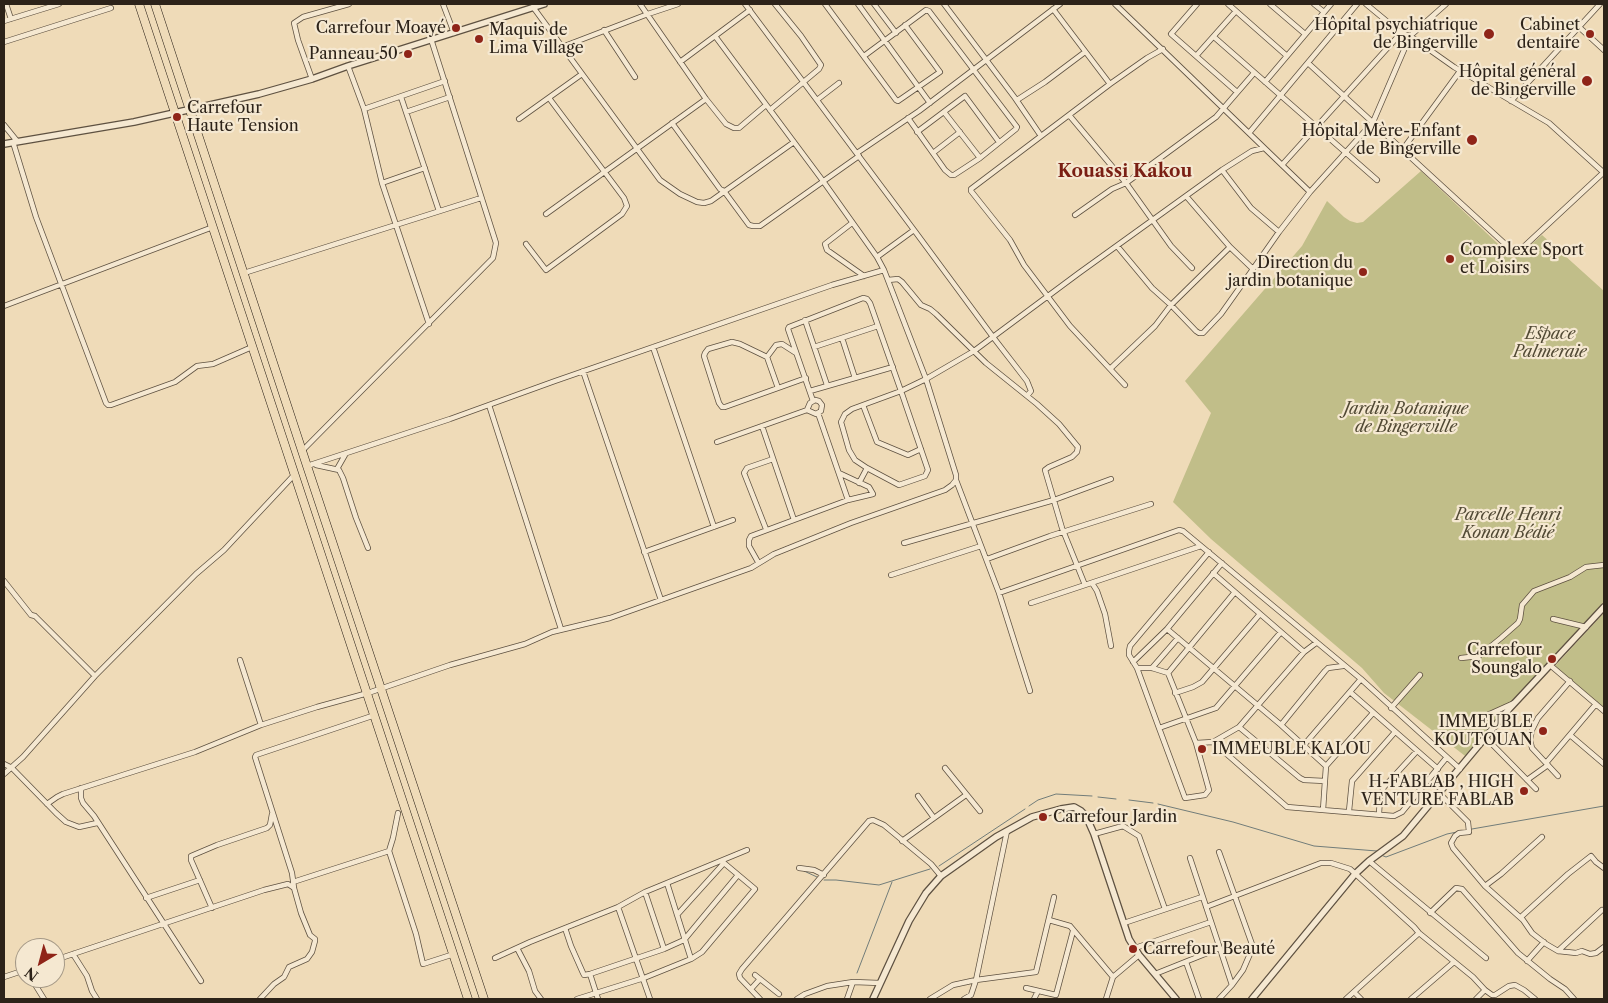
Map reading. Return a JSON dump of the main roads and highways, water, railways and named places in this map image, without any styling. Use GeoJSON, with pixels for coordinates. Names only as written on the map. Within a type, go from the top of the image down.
{"type":"FeatureCollection","features":[{"type":"Feature","properties":{"kind":"highway"},"geometry":{"type":"LineString","coordinates":[[139,4],[468,999]]}},
{"type":"Feature","properties":{"kind":"highway"},"geometry":{"type":"LineString","coordinates":[[155,4],[302,452],[311,465],[380,688],[484,999]]}},
{"type":"Feature","properties":{"kind":"waterway"},"geometry":{"type":"LineString","coordinates":[[1029,806],[1038,800],[1056,794],[1092,796]]}},
{"type":"Feature","properties":{"kind":"waterway"},"geometry":{"type":"LineString","coordinates":[[1098,797],[1116,799]]}},
{"type":"Feature","properties":{"kind":"waterway"},"geometry":{"type":"LineString","coordinates":[[1129,800],[1153,803]]}},
{"type":"Feature","properties":{"kind":"waterway"},"geometry":{"type":"LineString","coordinates":[[1158,804],[1233,822],[1314,846],[1377,851],[1378,853]]}},
{"type":"Feature","properties":{"kind":"waterway"},"geometry":{"type":"LineString","coordinates":[[1472,829],[1604,806]]}},
{"type":"Feature","properties":{"kind":"waterway"},"geometry":{"type":"LineString","coordinates":[[939,866],[1025,809]]}},
{"type":"Feature","properties":{"kind":"waterway"},"geometry":{"type":"LineString","coordinates":[[1381,855],[1386,857],[1457,832]]}},
{"type":"Feature","properties":{"kind":"waterway"},"geometry":{"type":"LineString","coordinates":[[824,880],[879,885],[930,869]]}},
{"type":"Feature","properties":{"kind":"waterway"},"geometry":{"type":"LineString","coordinates":[[804,871],[817,877]]}},
{"type":"Feature","properties":{"kind":"waterway"},"geometry":{"type":"LineString","coordinates":[[857,973],[892,882]]}},
{"type":"Feature","properties":{"kind":"place","name":"Carrefour Moayé"},"geometry":{"type":"Point","coordinates":[456,28]}},
{"type":"Feature","properties":{"kind":"place","name":"Hôpital psychiatrique de Bingerville"},"geometry":{"type":"Point","coordinates":[1489,34]}},
{"type":"Feature","properties":{"kind":"place","name":"Cabinet dentaire"},"geometry":{"type":"Point","coordinates":[1590,34]}},
{"type":"Feature","properties":{"kind":"place","name":"Maquis de Lima Village"},"geometry":{"type":"Point","coordinates":[479,39]}},
{"type":"Feature","properties":{"kind":"place","name":"Panneau 50"},"geometry":{"type":"Point","coordinates":[408,54]}},
{"type":"Feature","properties":{"kind":"place","name":"Hôpital général de Bingerville"},"geometry":{"type":"Point","coordinates":[1587,81]}},
{"type":"Feature","properties":{"kind":"place","name":"Carrefour Haute Tension"},"geometry":{"type":"Point","coordinates":[177,117]}},
{"type":"Feature","properties":{"kind":"place","name":"Hôpital Mère-Enfant de Bingerville"},"geometry":{"type":"Point","coordinates":[1472,140]}},
{"type":"Feature","properties":{"kind":"place","name":"Complexe Sport et Loisirs"},"geometry":{"type":"Point","coordinates":[1450,259]}},
{"type":"Feature","properties":{"kind":"place","name":"Direction du jardin botanique"},"geometry":{"type":"Point","coordinates":[1363,272]}},
{"type":"Feature","properties":{"kind":"place","name":"Carrefour Soungalo"},"geometry":{"type":"Point","coordinates":[1552,659]}},
{"type":"Feature","properties":{"kind":"place","name":"IMMEUBLE KOUTOUAN"},"geometry":{"type":"Point","coordinates":[1543,731]}},
{"type":"Feature","properties":{"kind":"place","name":"IMMEUBLE KALOU"},"geometry":{"type":"Point","coordinates":[1202,749]}},
{"type":"Feature","properties":{"kind":"place","name":"H-FABLAB , HIGH VENTURE FABLAB"},"geometry":{"type":"Point","coordinates":[1524,791]}},
{"type":"Feature","properties":{"kind":"place","name":"Carrefour Jardin"},"geometry":{"type":"Point","coordinates":[1043,817]}},
{"type":"Feature","properties":{"kind":"place","name":"Carrefour Beauté"},"geometry":{"type":"Point","coordinates":[1133,949]}},
{"type":"Feature","properties":{"kind":"district","name":"Kouassi Kakou"},"geometry":{"type":"Point","coordinates":[1125,172]}},
{"type":"Feature","properties":{"kind":"park label","name":"Espace Palmeraie"},"geometry":{"type":"Point","coordinates":[1550,343]}},
{"type":"Feature","properties":{"kind":"park label","name":"Jardin Botanique de Bingerville"},"geometry":{"type":"Point","coordinates":[1406,418]}},
{"type":"Feature","properties":{"kind":"park label","name":"Parcelle Henri Konan Bédié"},"geometry":{"type":"Point","coordinates":[1508,524]}}]}
